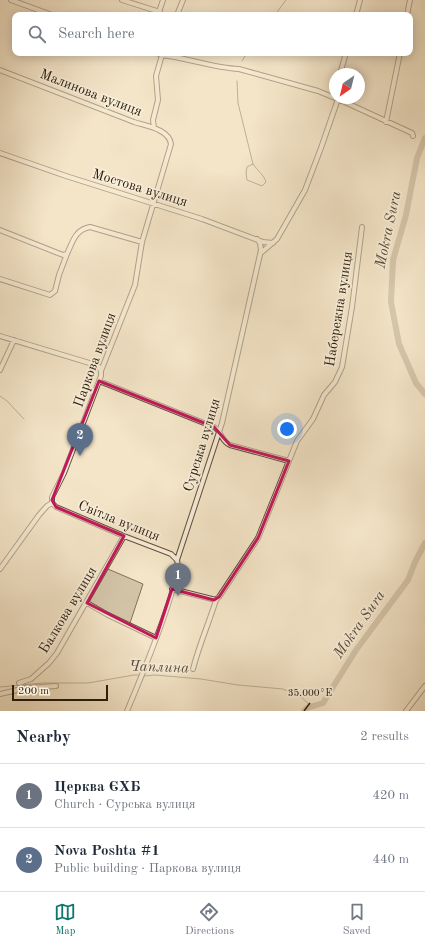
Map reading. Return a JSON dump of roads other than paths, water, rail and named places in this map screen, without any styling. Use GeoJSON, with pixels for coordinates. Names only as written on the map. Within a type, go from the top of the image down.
{"type":"FeatureCollection","features":[{"type":"Feature","properties":{"kind":"street"},"geometry":{"type":"LineString","coordinates":[[11,0],[44,12]]}},
{"type":"Feature","properties":{"kind":"street"},"geometry":{"type":"LineString","coordinates":[[123,0],[154,12]]}},
{"type":"Feature","properties":{"kind":"street"},"geometry":{"type":"LineString","coordinates":[[160,12],[163,0]]}},
{"type":"Feature","properties":{"kind":"street"},"geometry":{"type":"LineString","coordinates":[[178,12],[183,0]]}},
{"type":"Feature","properties":{"kind":"street"},"geometry":{"type":"LineString","coordinates":[[357,12],[360,0]]}},
{"type":"Feature","properties":{"kind":"street"},"geometry":{"type":"LineString","coordinates":[[408,12],[410,0]]}},
{"type":"Feature","properties":{"kind":"street"},"geometry":{"type":"LineString","coordinates":[[154,128],[153,120],[158,100],[156,76],[162,56]]}},
{"type":"Feature","properties":{"kind":"street"},"geometry":{"type":"LineString","coordinates":[[177,56],[226,69],[239,69],[329,95]]}},
{"type":"Feature","properties":{"kind":"street"},"geometry":{"type":"LineString","coordinates":[[342,68],[345,56]]}},
{"type":"Feature","properties":{"kind":"street"},"geometry":{"type":"LineString","coordinates":[[386,122],[399,56]]}},
{"type":"Feature","properties":{"kind":"street","name":"Малинова вулиця"},"geometry":{"type":"LineString","coordinates":[[0,70],[134,122],[154,128],[166,134],[170,141]]}},
{"type":"Feature","properties":{"kind":"street","name":"Сурська вулиця"},"geometry":{"type":"LineString","coordinates":[[260,256],[263,250],[273,242],[281,232],[305,190],[321,148],[333,104]]}},
{"type":"Feature","properties":{"kind":"street"},"geometry":{"type":"LineString","coordinates":[[349,104],[409,132],[413,136]]}},
{"type":"Feature","properties":{"kind":"street","name":"Паркова вулиця"},"geometry":{"type":"LineString","coordinates":[[0,569],[39,515],[52,503],[52,497],[64,473],[99,381],[101,371],[135,285],[142,242],[170,147],[170,141]]}},
{"type":"Feature","properties":{"kind":"street","name":"Мостова вулиця"},"geometry":{"type":"LineString","coordinates":[[0,153],[66,176],[154,203],[266,243],[273,242]]}},
{"type":"Feature","properties":{"kind":"street"},"geometry":{"type":"LineString","coordinates":[[0,279],[50,295],[54,291],[74,236],[78,231],[90,227],[142,242]]}},
{"type":"Feature","properties":{"kind":"street","name":"Набережна вулиця"},"geometry":{"type":"LineString","coordinates":[[193,669],[198,650],[216,600],[220,598],[258,538],[297,441],[313,419],[324,395],[336,382],[342,367],[352,307],[362,227]]}},
{"type":"Feature","properties":{"kind":"street"},"geometry":{"type":"LineString","coordinates":[[0,230],[62,255],[67,254]]}},
{"type":"Feature","properties":{"kind":"street","name":"Сурська вулиця"},"geometry":{"type":"LineString","coordinates":[[127,711],[156,638],[172,589],[178,566],[177,560],[219,431],[260,256],[262,245],[257,239]]}},
{"type":"Feature","properties":{"kind":"street"},"geometry":{"type":"LineString","coordinates":[[0,336],[96,365],[101,371]]}},
{"type":"Feature","properties":{"kind":"street"},"geometry":{"type":"LineString","coordinates":[[0,370],[14,340]]}},
{"type":"Feature","properties":{"kind":"street"},"geometry":{"type":"LineString","coordinates":[[99,381],[214,427],[219,431],[224,441],[230,445],[289,461]]}},
{"type":"Feature","properties":{"kind":"street","name":"Світла вулиця"},"geometry":{"type":"LineString","coordinates":[[52,503],[56,507],[171,554],[177,560]]}},
{"type":"Feature","properties":{"kind":"street","name":"Балкова вулиця"},"geometry":{"type":"LineString","coordinates":[[19,683],[32,679],[57,653],[124,536]]}},
{"type":"Feature","properties":{"kind":"street"},"geometry":{"type":"LineString","coordinates":[[172,589],[216,600]]}},
{"type":"Feature","properties":{"kind":"street"},"geometry":{"type":"LineString","coordinates":[[87,603],[108,615],[156,638]]}},
{"type":"Feature","properties":{"kind":"street"},"geometry":{"type":"LineString","coordinates":[[0,694],[26,688],[56,686]]}},
{"type":"Feature","properties":{"kind":"street"},"geometry":{"type":"LineString","coordinates":[[406,711],[425,686]]}},
{"type":"Feature","properties":{"kind":"waterway"},"geometry":{"type":"LineString","coordinates":[[277,12],[286,0]]}},
{"type":"Feature","properties":{"kind":"waterway"},"geometry":{"type":"LineString","coordinates":[[242,61],[245,56]]}},
{"type":"Feature","properties":{"kind":"waterway"},"geometry":{"type":"LineString","coordinates":[[237,81],[238,103],[253,164],[266,182],[262,186],[247,180],[247,167],[253,164]]}},
{"type":"Feature","properties":{"kind":"waterway","name":"Mokra Sura"},"geometry":{"type":"LineString","coordinates":[[425,138],[417,158],[406,215],[393,260],[391,302],[399,344],[416,383],[425,394]]}},
{"type":"Feature","properties":{"kind":"waterway"},"geometry":{"type":"LineString","coordinates":[[0,396],[7,401],[24,419]]}},
{"type":"Feature","properties":{"kind":"waterway","name":"Mokra Sura"},"geometry":{"type":"LineString","coordinates":[[304,711],[307,708],[323,703],[356,650],[408,580],[425,543]]}},
{"type":"Feature","properties":{"kind":"waterway","name":"Чаплина"},"geometry":{"type":"LineString","coordinates":[[0,687],[43,683],[88,683],[140,675]]}},
{"type":"Feature","properties":{"kind":"waterway","name":"Чаплина"},"geometry":{"type":"LineString","coordinates":[[144,676],[155,675],[201,679],[238,685],[283,689],[301,697],[312,707]]}},
{"type":"Feature","properties":{"kind":"place","name":"Nova Poshta #1"},"geometry":{"type":"Point","coordinates":[80,456]}},
{"type":"Feature","properties":{"kind":"place","name":"Церква ЄХБ"},"geometry":{"type":"Point","coordinates":[178,596]}}]}
